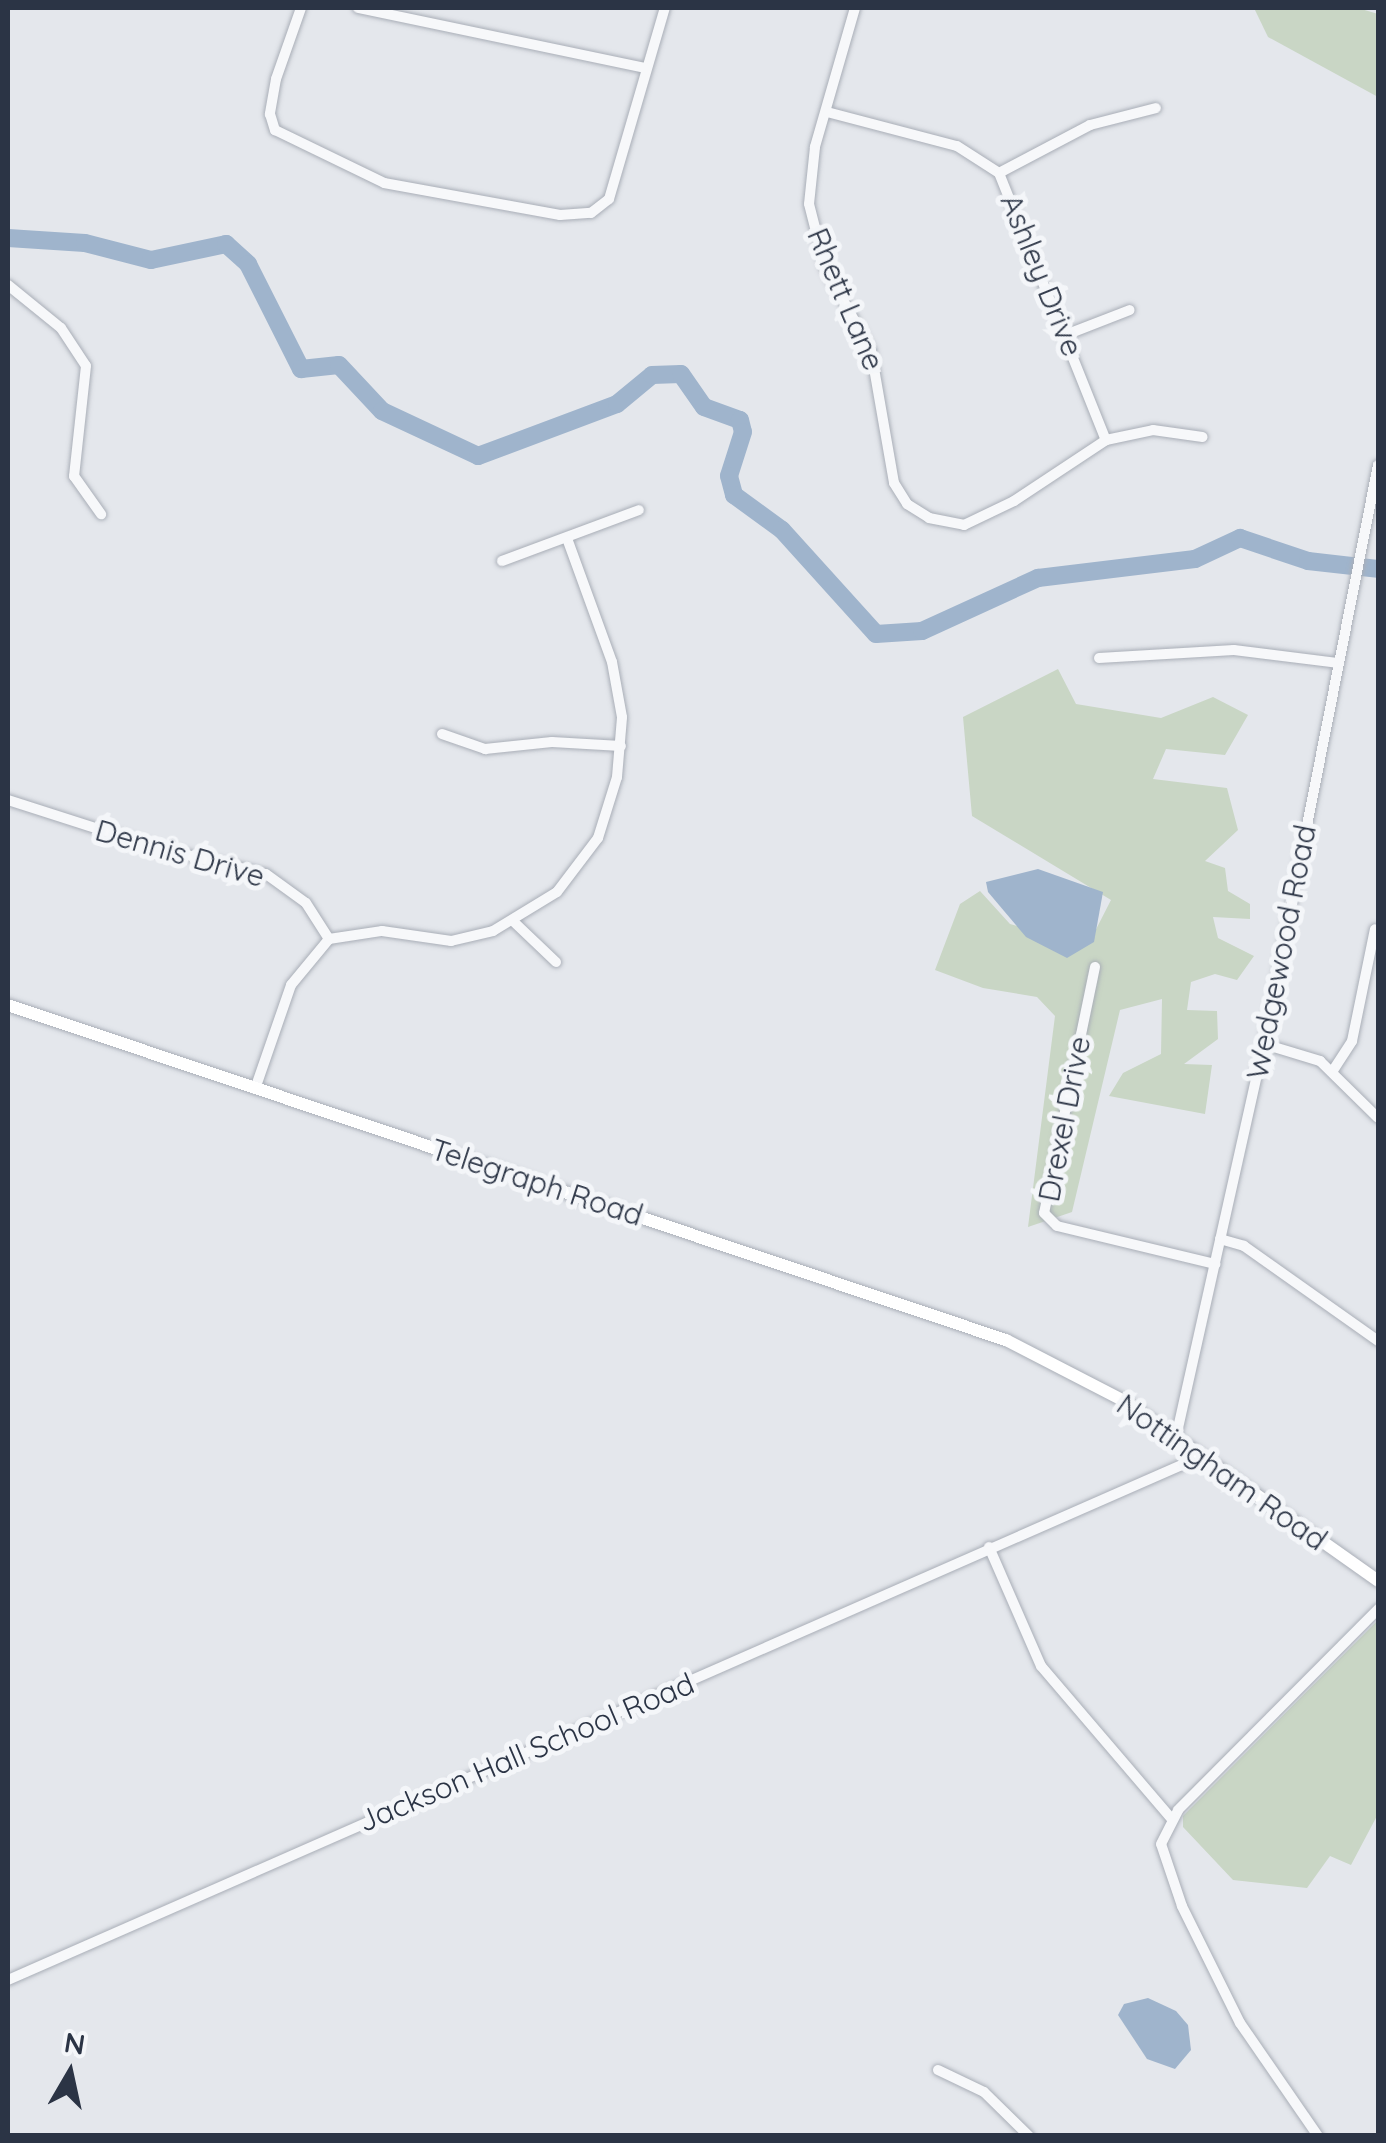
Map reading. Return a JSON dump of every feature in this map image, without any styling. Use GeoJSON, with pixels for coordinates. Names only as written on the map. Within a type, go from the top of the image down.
{"type":"FeatureCollection","features":[{"type":"Feature","properties":{"kind":"main road","name":"Telegraph Road"},"geometry":{"type":"LineString","coordinates":[[8,1005],[912,1305],[1063,1366]]}},
{"type":"Feature","properties":{"kind":"main road","name":"Nottingham Road"},"geometry":{"type":"LineString","coordinates":[[1063,1366],[1193,1449],[1378,1581]]}},
{"type":"Feature","properties":{"kind":"street"},"geometry":{"type":"LineString","coordinates":[[301,8],[280,64],[270,122],[289,139],[401,188],[560,215],[591,213],[609,199],[665,8]]}},
{"type":"Feature","properties":{"kind":"street"},"geometry":{"type":"LineString","coordinates":[[358,8],[646,68]]}},
{"type":"Feature","properties":{"kind":"street","name":"Rhett Lane"},"geometry":{"type":"LineString","coordinates":[[855,8],[810,184],[811,220],[825,267],[871,351],[894,483],[907,504],[942,522],[972,523],[1106,440],[1153,430],[1204,436]]}},
{"type":"Feature","properties":{"kind":"street"},"geometry":{"type":"LineString","coordinates":[[999,173],[1090,125],[1156,108]]}},
{"type":"Feature","properties":{"kind":"street","name":"Ashley Drive"},"geometry":{"type":"LineString","coordinates":[[827,112],[958,146],[999,173],[1068,334],[1106,440]]}},
{"type":"Feature","properties":{"kind":"street"},"geometry":{"type":"LineString","coordinates":[[8,285],[61,328],[86,366],[74,476],[101,514]]}},
{"type":"Feature","properties":{"kind":"street"},"geometry":{"type":"LineString","coordinates":[[1068,334],[1130,310]]}},
{"type":"Feature","properties":{"kind":"street","name":"Wedgewood Road"},"geometry":{"type":"LineString","coordinates":[[1176,1438],[1264,1044],[1378,466]]}},
{"type":"Feature","properties":{"kind":"street"},"geometry":{"type":"LineString","coordinates":[[502,561],[568,541],[639,510]]}},
{"type":"Feature","properties":{"kind":"street"},"geometry":{"type":"LineString","coordinates":[[256,1089],[291,984],[329,940],[362,931],[451,941],[514,922],[557,892],[590,851],[611,802],[621,746],[612,662],[568,541]]}},
{"type":"Feature","properties":{"kind":"street"},"geometry":{"type":"LineString","coordinates":[[1099,658],[1234,650],[1339,663]]}},
{"type":"Feature","properties":{"kind":"street"},"geometry":{"type":"LineString","coordinates":[[442,734],[485,749],[552,742],[621,746]]}},
{"type":"Feature","properties":{"kind":"street","name":"Dennis Drive"},"geometry":{"type":"LineString","coordinates":[[8,800],[266,874],[306,903],[329,940]]}},
{"type":"Feature","properties":{"kind":"street"},"geometry":{"type":"LineString","coordinates":[[514,922],[556,962]]}},
{"type":"Feature","properties":{"kind":"street"},"geometry":{"type":"LineString","coordinates":[[1332,1072],[1352,1041],[1375,929]]}},
{"type":"Feature","properties":{"kind":"street","name":"Drexel Drive"},"geometry":{"type":"LineString","coordinates":[[1095,967],[1044,1213],[1057,1226],[1214,1264]]}},
{"type":"Feature","properties":{"kind":"street"},"geometry":{"type":"LineString","coordinates":[[1264,1044],[1310,1055],[1378,1118]]}},
{"type":"Feature","properties":{"kind":"street"},"geometry":{"type":"LineString","coordinates":[[1220,1239],[1244,1246],[1378,1341]]}},
{"type":"Feature","properties":{"kind":"street","name":"Jackson Hall School Road"},"geometry":{"type":"LineString","coordinates":[[8,1980],[1182,1465],[1193,1449]]}},
{"type":"Feature","properties":{"kind":"street"},"geometry":{"type":"LineString","coordinates":[[989,1547],[1041,1666],[1171,1818]]}},
{"type":"Feature","properties":{"kind":"street"},"geometry":{"type":"LineString","coordinates":[[1318,2136],[1246,2032],[1182,1906],[1162,1850],[1171,1818],[1378,1609]]}},
{"type":"Feature","properties":{"kind":"street"},"geometry":{"type":"LineString","coordinates":[[938,2070],[984,2092],[1029,2136]]}},
{"type":"Feature","properties":{"kind":"green space"},"geometry":{"type":"Polygon","coordinates":[[[1254,8],[1358,8],[1378,14],[1378,97],[1268,37],[1254,8]]]}},
{"type":"Feature","properties":{"kind":"green space"},"geometry":{"type":"Polygon","coordinates":[[[1058,669],[1076,704],[1161,718],[1213,697],[1248,715],[1225,755],[1166,749],[1153,779],[1227,788],[1238,830],[1205,861],[1225,868],[1228,891],[1250,904],[1250,919],[1213,917],[1218,938],[1254,956],[1237,980],[1215,974],[1191,982],[1187,1010],[1217,1011],[1218,1039],[1184,1064],[1212,1065],[1205,1114],[1109,1096],[1123,1073],[1161,1054],[1162,999],[1120,1010],[1072,1212],[1028,1227],[1055,1016],[1037,997],[983,988],[935,970],[960,904],[980,891],[1010,924],[1088,945],[1111,900],[972,816],[963,717],[1058,669]]]}},
{"type":"Feature","properties":{"kind":"green space"},"geometry":{"type":"Polygon","coordinates":[[[1378,1620],[1378,1814],[1351,1865],[1330,1856],[1307,1888],[1233,1880],[1183,1827],[1183,1816],[1378,1620]]]}},
{"type":"Feature","properties":{"kind":"water"},"geometry":{"type":"Polygon","coordinates":[[[1038,869],[1103,892],[1094,942],[1067,958],[1026,937],[988,892],[986,882],[1038,869]]]}},
{"type":"Feature","properties":{"kind":"water"},"geometry":{"type":"Polygon","coordinates":[[[1148,1998],[1176,2011],[1188,2025],[1191,2050],[1175,2069],[1147,2059],[1118,2015],[1124,2004],[1148,1998]]]}},
{"type":"Feature","properties":{"kind":"waterway"},"geometry":{"type":"LineString","coordinates":[[8,238],[85,243],[151,260],[226,244],[248,264],[301,369],[339,365],[382,411],[478,456],[617,404],[652,375],[681,374],[704,407],[740,420],[743,432],[729,476],[734,495],[782,530],[876,634],[922,631],[1038,578],[1195,559],[1240,538],[1308,561],[1378,569]]}}]}
